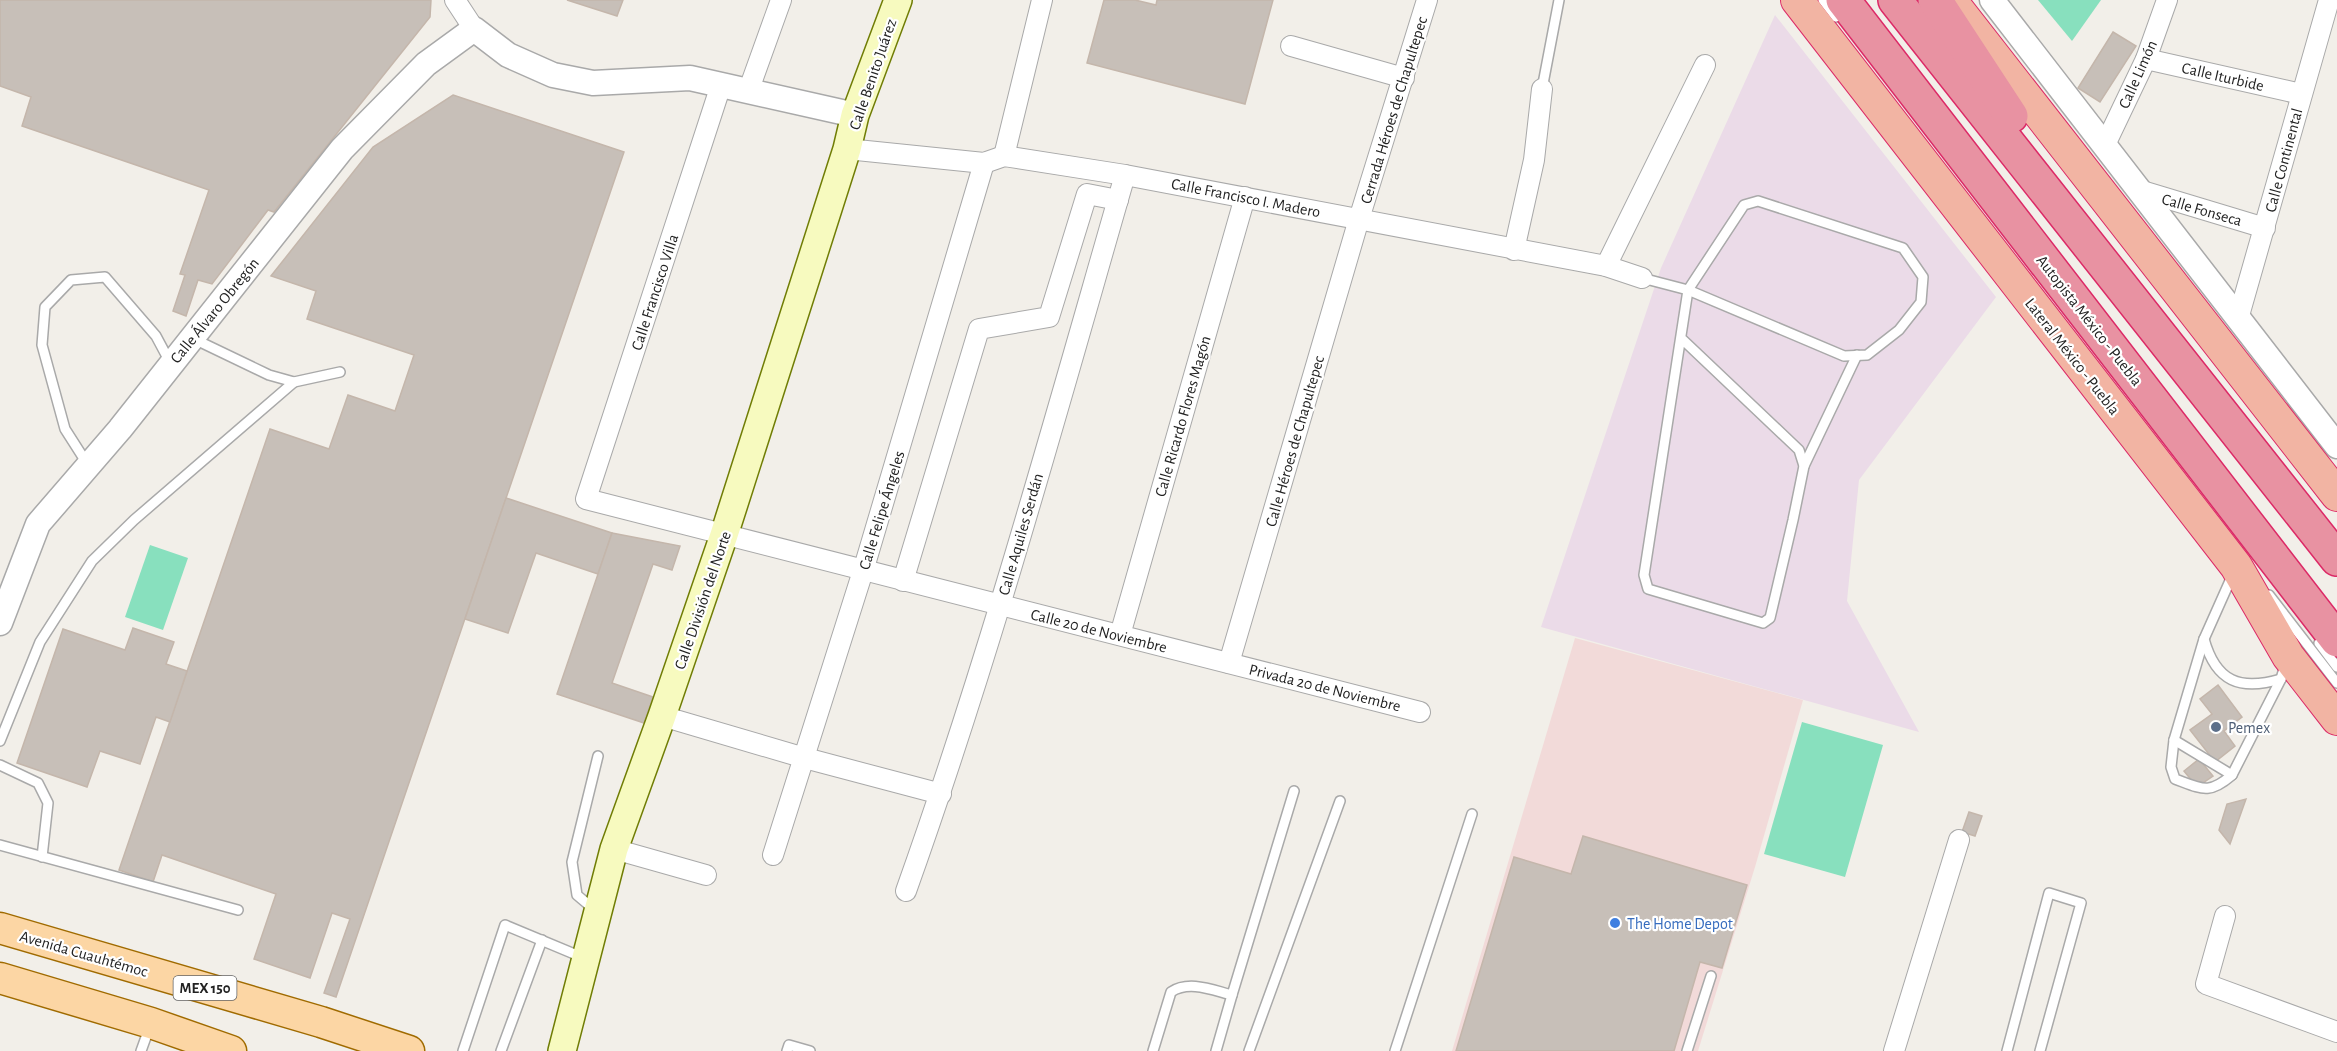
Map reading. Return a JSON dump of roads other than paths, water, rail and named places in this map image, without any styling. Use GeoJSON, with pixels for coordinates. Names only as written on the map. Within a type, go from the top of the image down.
{"type":"FeatureCollection","features":[{"type":"Feature","properties":{"kind":"highway","name":"Lateral México - Puebla"},"geometry":{"type":"LineString","coordinates":[[1797,0],[2243,567],[2285,667],[2337,719]]}},
{"type":"Feature","properties":{"kind":"highway"},"geometry":{"type":"LineString","coordinates":[[1895,0],[2337,559]]}},
{"type":"Feature","properties":{"kind":"highway"},"geometry":{"type":"LineString","coordinates":[[1935,0],[2028,143],[2079,235]]}},
{"type":"Feature","properties":{"kind":"highway"},"geometry":{"type":"LineString","coordinates":[[1950,0],[2337,495]]}},
{"type":"Feature","properties":{"kind":"highway","name":"Autopista México - Puebla"},"geometry":{"type":"LineString","coordinates":[[1844,14],[2337,640]]}},
{"type":"Feature","properties":{"kind":"main road","name":"Calle Benito Juárez"},"geometry":{"type":"LineString","coordinates":[[847,149],[855,115],[898,0]]}},
{"type":"Feature","properties":{"kind":"main road","name":"Calle División del Norte"},"geometry":{"type":"LineString","coordinates":[[562,1051],[614,849],[724,536],[847,149]]}},
{"type":"Feature","properties":{"kind":"main road","name":"Avenida Cuauhtémoc"},"geometry":{"type":"LineString","coordinates":[[0,928],[321,1022],[409,1051]]}},
{"type":"Feature","properties":{"kind":"main road"},"geometry":{"type":"LineString","coordinates":[[0,978],[151,1023],[231,1051]]}},
{"type":"Feature","properties":{"kind":"street"},"geometry":{"type":"LineString","coordinates":[[455,0],[474,29],[507,55],[553,75],[593,83],[690,78],[855,115]]}},
{"type":"Feature","properties":{"kind":"street"},"geometry":{"type":"LineString","coordinates":[[748,92],[781,0]]}},
{"type":"Feature","properties":{"kind":"street"},"geometry":{"type":"LineString","coordinates":[[1004,156],[1042,0]]}},
{"type":"Feature","properties":{"kind":"street","name":"Cerrada Héroes de Chapultepec"},"geometry":{"type":"LineString","coordinates":[[1359,219],[1426,0]]}},
{"type":"Feature","properties":{"kind":"street"},"geometry":{"type":"LineString","coordinates":[[1992,0],[2337,446]]}},
{"type":"Feature","properties":{"kind":"street","name":"Calle Limón"},"geometry":{"type":"LineString","coordinates":[[2104,147],[2146,59],[2167,0]]}},
{"type":"Feature","properties":{"kind":"street","name":"Calle Continental"},"geometry":{"type":"LineString","coordinates":[[2238,319],[2329,0]]}},
{"type":"Feature","properties":{"kind":"street","name":"Calle Álvaro Obregón"},"geometry":{"type":"LineString","coordinates":[[0,623],[38,524],[90,467],[342,149],[426,64],[474,29]]}},
{"type":"Feature","properties":{"kind":"street"},"geometry":{"type":"LineString","coordinates":[[1291,46],[1404,78]]}},
{"type":"Feature","properties":{"kind":"street","name":"Calle Iturbide"},"geometry":{"type":"LineString","coordinates":[[2146,59],[2301,94]]}},
{"type":"Feature","properties":{"kind":"street"},"geometry":{"type":"LineString","coordinates":[[1606,266],[1706,65]]}},
{"type":"Feature","properties":{"kind":"street","name":"Calle Francisco Villa"},"geometry":{"type":"LineString","coordinates":[[586,499],[721,85]]}},
{"type":"Feature","properties":{"kind":"street"},"geometry":{"type":"LineString","coordinates":[[1514,250],[1534,160],[1542,89]]}},
{"type":"Feature","properties":{"kind":"street","name":"Calle Francisco I. Madero"},"geometry":{"type":"LineString","coordinates":[[847,149],[984,163],[1004,156],[1125,175],[1606,266],[1642,278]]}},
{"type":"Feature","properties":{"kind":"street","name":"Calle Felipe Ángeles"},"geometry":{"type":"LineString","coordinates":[[772,855],[805,758],[863,571],[984,163]]}},
{"type":"Feature","properties":{"kind":"street","name":"Calle Aquiles Serdán"},"geometry":{"type":"LineString","coordinates":[[906,891],[941,794],[1000,605],[1125,175]]}},
{"type":"Feature","properties":{"kind":"street","name":"Calle Fonseca"},"geometry":{"type":"LineString","coordinates":[[2139,190],[2265,228]]}},
{"type":"Feature","properties":{"kind":"street"},"geometry":{"type":"LineString","coordinates":[[903,581],[979,329],[1049,317],[1086,195],[1118,200]]}},
{"type":"Feature","properties":{"kind":"street","name":"Calle Ricardo Flores Magón"},"geometry":{"type":"LineString","coordinates":[[1120,635],[1245,197]]}},
{"type":"Feature","properties":{"kind":"street","name":"Calle Héroes de Chapultepec"},"geometry":{"type":"LineString","coordinates":[[1229,663],[1359,219]]}},
{"type":"Feature","properties":{"kind":"street","name":"Calle 20 de Noviembre"},"geometry":{"type":"LineString","coordinates":[[586,499],[1229,663]]}},
{"type":"Feature","properties":{"kind":"street","name":"Privada 20 de Noviembre"},"geometry":{"type":"LineString","coordinates":[[1229,663],[1420,712]]}},
{"type":"Feature","properties":{"kind":"street"},"geometry":{"type":"LineString","coordinates":[[662,716],[805,758],[941,794]]}},
{"type":"Feature","properties":{"kind":"street"},"geometry":{"type":"LineString","coordinates":[[1894,1051],[1959,840]]}},
{"type":"Feature","properties":{"kind":"street"},"geometry":{"type":"LineString","coordinates":[[614,849],[706,875]]}},
{"type":"Feature","properties":{"kind":"street"},"geometry":{"type":"LineString","coordinates":[[2225,916],[2206,984],[2337,1032]]}},
{"type":"Feature","properties":{"kind":"lane"},"geometry":{"type":"LineString","coordinates":[[1542,89],[1559,0]]}},
{"type":"Feature","properties":{"kind":"lane"},"geometry":{"type":"LineString","coordinates":[[1804,0],[2243,567],[2205,639],[2174,740],[2171,767],[2175,779],[2204,790],[2218,787],[2232,775],[2285,667]]}},
{"type":"Feature","properties":{"kind":"lane"},"geometry":{"type":"LineString","coordinates":[[1823,0],[1844,14]]}},
{"type":"Feature","properties":{"kind":"lane"},"geometry":{"type":"LineString","coordinates":[[1642,278],[1688,290],[1844,356],[1857,355],[1867,355],[1899,330],[1921,302],[1923,277],[1903,248],[1758,201],[1744,205],[1688,290],[1644,575],[1648,589],[1763,623],[1770,618],[1794,520],[1804,466],[1857,355]]}},
{"type":"Feature","properties":{"kind":"lane"},"geometry":{"type":"LineString","coordinates":[[90,467],[65,429],[42,345],[45,307],[70,280],[105,278],[156,336],[171,364]]}},
{"type":"Feature","properties":{"kind":"lane"},"geometry":{"type":"LineString","coordinates":[[192,338],[269,375],[294,382],[340,372]]}},
{"type":"Feature","properties":{"kind":"lane"},"geometry":{"type":"LineString","coordinates":[[1682,339],[1799,450],[1804,466]]}},
{"type":"Feature","properties":{"kind":"lane"},"geometry":{"type":"LineString","coordinates":[[0,741],[40,642],[92,561],[134,520],[294,382]]}},
{"type":"Feature","properties":{"kind":"lane"},"geometry":{"type":"LineString","coordinates":[[2263,587],[2337,683]]}},
{"type":"Feature","properties":{"kind":"lane"},"geometry":{"type":"LineString","coordinates":[[2301,619],[2337,667]]}},
{"type":"Feature","properties":{"kind":"lane"},"geometry":{"type":"LineString","coordinates":[[2205,639],[2210,658],[2216,669],[2242,684],[2263,684],[2285,667]]}},
{"type":"Feature","properties":{"kind":"lane"},"geometry":{"type":"LineString","coordinates":[[2174,740],[2232,775]]}},
{"type":"Feature","properties":{"kind":"lane"},"geometry":{"type":"LineString","coordinates":[[598,756],[572,862],[577,896],[598,909]]}},
{"type":"Feature","properties":{"kind":"lane"},"geometry":{"type":"LineString","coordinates":[[0,765],[38,783],[48,802],[42,856]]}},
{"type":"Feature","properties":{"kind":"lane"},"geometry":{"type":"LineString","coordinates":[[1216,1051],[1294,791]]}},
{"type":"Feature","properties":{"kind":"lane"},"geometry":{"type":"LineString","coordinates":[[1249,1051],[1340,801]]}},
{"type":"Feature","properties":{"kind":"lane"},"geometry":{"type":"LineString","coordinates":[[1395,1051],[1472,814]]}},
{"type":"Feature","properties":{"kind":"lane"},"geometry":{"type":"LineString","coordinates":[[0,845],[238,910]]}},
{"type":"Feature","properties":{"kind":"lane"},"geometry":{"type":"LineString","coordinates":[[2010,1050],[2049,893],[2081,903],[2040,1051]]}},
{"type":"Feature","properties":{"kind":"lane"},"geometry":{"type":"LineString","coordinates":[[463,1051],[505,925],[586,958]]}},
{"type":"Feature","properties":{"kind":"lane"},"geometry":{"type":"LineString","coordinates":[[501,1051],[542,940]]}},
{"type":"Feature","properties":{"kind":"lane"},"geometry":{"type":"LineString","coordinates":[[1687,1051],[1711,976]]}},
{"type":"Feature","properties":{"kind":"lane"},"geometry":{"type":"LineString","coordinates":[[1154,1051],[1171,992],[1180,986],[1194,986],[1232,995]]}},
{"type":"Feature","properties":{"kind":"lane"},"geometry":{"type":"LineString","coordinates":[[141,1051],[151,1023]]}},
{"type":"Feature","properties":{"kind":"lane"},"geometry":{"type":"LineString","coordinates":[[787,1051],[789,1045],[810,1051]]}},
{"type":"Feature","properties":{"kind":"place","name":"Pemex"},"geometry":{"type":"Point","coordinates":[2216,727]}},
{"type":"Feature","properties":{"kind":"place","name":"The Home Depot"},"geometry":{"type":"Point","coordinates":[1615,923]}}]}
